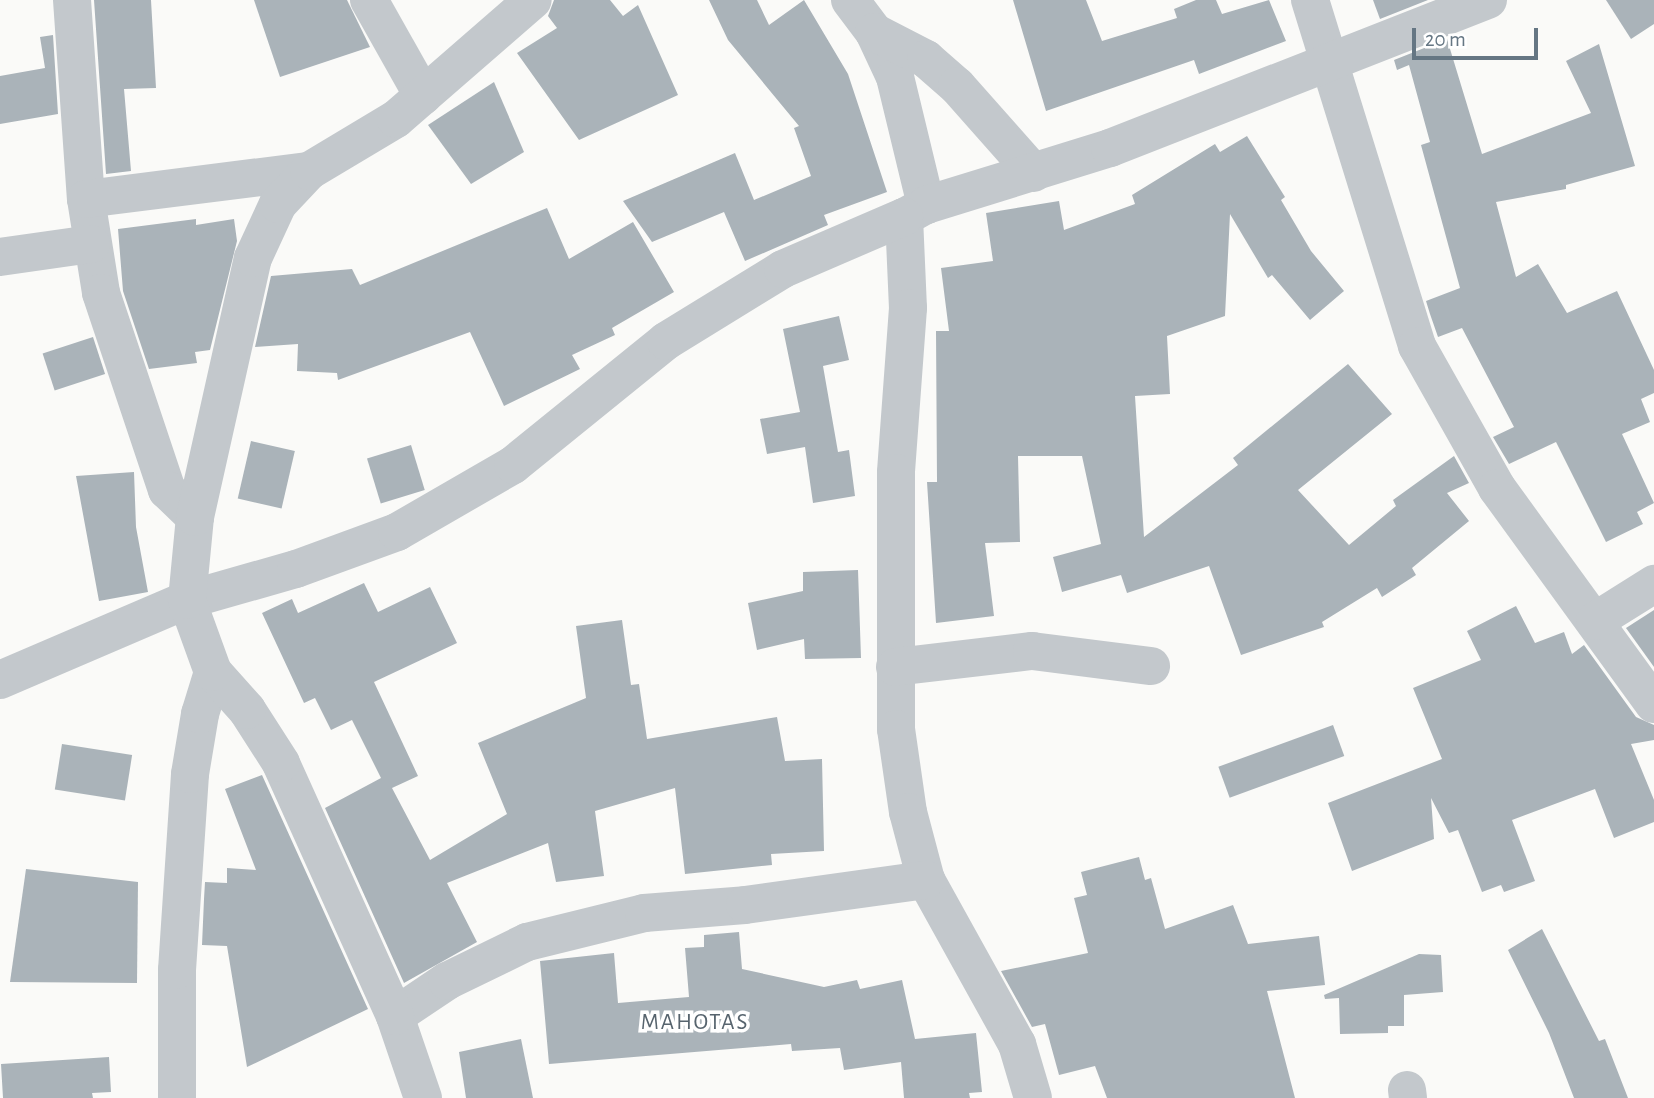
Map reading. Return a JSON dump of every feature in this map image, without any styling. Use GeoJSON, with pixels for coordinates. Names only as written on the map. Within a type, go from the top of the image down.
{"type":"FeatureCollection","features":[{"type":"Feature","properties":{"kind":"street"},"geometry":{"type":"LineString","coordinates":[[72,0],[86,199],[91,244],[101,293],[167,490],[195,517]]}},
{"type":"Feature","properties":{"kind":"street"},"geometry":{"type":"LineString","coordinates":[[369,0],[423,96]]}},
{"type":"Feature","properties":{"kind":"street"},"geometry":{"type":"LineString","coordinates":[[423,1098],[395,1016],[281,763],[247,710],[213,672],[187,600],[195,517],[253,258],[278,204],[309,172],[396,119],[533,0]]}},
{"type":"Feature","properties":{"kind":"street"},"geometry":{"type":"LineString","coordinates":[[850,0],[874,32],[895,77],[915,211],[896,473],[896,729],[906,798],[926,880],[1017,1044],[1033,1098]]}},
{"type":"Feature","properties":{"kind":"street"},"geometry":{"type":"LineString","coordinates":[[1310,0],[1417,346],[1497,488],[1654,704]]}},
{"type":"Feature","properties":{"kind":"street"},"geometry":{"type":"LineString","coordinates":[[0,680],[187,600],[296,569],[397,532],[513,464],[666,341],[783,270],[915,211],[1110,148],[1488,0]]}},
{"type":"Feature","properties":{"kind":"street"},"geometry":{"type":"LineString","coordinates":[[874,32],[926,58],[957,86],[1034,173]]}},
{"type":"Feature","properties":{"kind":"street"},"geometry":{"type":"LineString","coordinates":[[86,199],[309,172]]}},
{"type":"Feature","properties":{"kind":"street"},"geometry":{"type":"LineString","coordinates":[[0,257],[91,244]]}},
{"type":"Feature","properties":{"kind":"street"},"geometry":{"type":"LineString","coordinates":[[1595,621],[1654,584]]}},
{"type":"Feature","properties":{"kind":"street"},"geometry":{"type":"LineString","coordinates":[[895,667],[1032,651],[1152,666]]}},
{"type":"Feature","properties":{"kind":"street"},"geometry":{"type":"LineString","coordinates":[[177,1098],[177,970],[190,774],[213,672]]}},
{"type":"Feature","properties":{"kind":"street"},"geometry":{"type":"LineString","coordinates":[[395,1016],[447,981],[540,939],[643,913],[744,905],[926,880]]}},
{"type":"Feature","properties":{"kind":"building"},"geometry":{"type":"Polygon","coordinates":[[[94,0],[151,0],[156,88],[124,89],[131,171],[106,174],[94,0]]]}},
{"type":"Feature","properties":{"kind":"building"},"geometry":{"type":"Polygon","coordinates":[[[254,0],[347,0],[370,47],[280,77],[254,0]]]}},
{"type":"Feature","properties":{"kind":"building"},"geometry":{"type":"Polygon","coordinates":[[[554,0],[610,0],[623,16],[638,5],[678,95],[579,140],[517,53],[557,28],[548,16],[554,0]]]}},
{"type":"Feature","properties":{"kind":"building"},"geometry":{"type":"Polygon","coordinates":[[[709,0],[757,0],[769,25],[804,0],[848,74],[887,192],[824,215],[828,225],[745,261],[724,212],[652,242],[623,201],[735,153],[754,200],[811,176],[794,128],[799,126],[728,40],[709,0]]]}},
{"type":"Feature","properties":{"kind":"building"},"geometry":{"type":"Polygon","coordinates":[[[1013,0],[1086,0],[1102,41],[1177,18],[1174,9],[1196,0],[1216,0],[1222,14],[1269,0],[1286,41],[1199,74],[1194,60],[1046,111],[1013,0]]]}},
{"type":"Feature","properties":{"kind":"building"},"geometry":{"type":"Polygon","coordinates":[[[1373,0],[1428,0],[1380,19],[1373,0]]]}},
{"type":"Feature","properties":{"kind":"building"},"geometry":{"type":"Polygon","coordinates":[[[1606,0],[1654,0],[1654,24],[1631,39],[1606,0]]]}},
{"type":"Feature","properties":{"kind":"building"},"geometry":{"type":"Polygon","coordinates":[[[53,35],[58,114],[0,124],[0,76],[45,68],[40,37],[53,35]]]}},
{"type":"Feature","properties":{"kind":"building"},"geometry":{"type":"Polygon","coordinates":[[[1447,39],[1482,154],[1591,113],[1566,61],[1599,44],[1635,166],[1566,185],[1566,189],[1496,202],[1516,277],[1538,264],[1567,313],[1617,291],[1654,370],[1654,393],[1641,399],[1650,422],[1622,434],[1654,503],[1637,512],[1643,524],[1606,542],[1556,442],[1509,464],[1493,437],[1514,427],[1462,328],[1438,337],[1430,314],[1426,301],[1460,288],[1421,145],[1430,142],[1409,65],[1397,70],[1394,60],[1447,39]]]}},
{"type":"Feature","properties":{"kind":"building"},"geometry":{"type":"Polygon","coordinates":[[[494,82],[524,152],[471,184],[428,125],[494,82]]]}},
{"type":"Feature","properties":{"kind":"building"},"geometry":{"type":"Polygon","coordinates":[[[1247,136],[1285,197],[1281,200],[1311,251],[1344,291],[1310,320],[1272,275],[1268,278],[1230,214],[1225,316],[1167,336],[1170,394],[1135,396],[1144,537],[1238,465],[1233,458],[1348,364],[1392,414],[1298,490],[1349,545],[1396,506],[1393,500],[1454,456],[1469,483],[1447,493],[1469,521],[1412,568],[1416,575],[1382,597],[1377,588],[1322,622],[1324,627],[1241,655],[1209,566],[1127,593],[1121,575],[1062,592],[1053,557],[1101,544],[1082,456],[1018,456],[1020,542],[985,543],[994,616],[936,623],[927,482],[937,482],[936,331],[949,331],[941,268],[993,261],[986,213],[1059,201],[1064,230],[1135,204],[1132,195],[1215,144],[1220,152],[1247,136]]]}},
{"type":"Feature","properties":{"kind":"building"},"geometry":{"type":"Polygon","coordinates":[[[547,208],[569,259],[633,222],[674,292],[612,328],[615,335],[572,355],[580,369],[504,406],[470,332],[338,380],[337,373],[297,371],[298,344],[255,347],[271,276],[352,269],[360,285],[547,208]]]}},
{"type":"Feature","properties":{"kind":"building"},"geometry":{"type":"Polygon","coordinates":[[[196,219],[196,225],[234,219],[237,241],[210,350],[195,352],[197,363],[149,369],[123,291],[118,229],[196,219]]]}},
{"type":"Feature","properties":{"kind":"building"},"geometry":{"type":"Polygon","coordinates":[[[839,316],[849,360],[823,366],[838,452],[849,450],[855,496],[813,503],[805,447],[767,454],[760,419],[800,412],[783,329],[839,316]]]}},
{"type":"Feature","properties":{"kind":"building"},"geometry":{"type":"Polygon","coordinates":[[[93,337],[105,374],[55,390],[43,353],[93,337]]]}},
{"type":"Feature","properties":{"kind":"building"},"geometry":{"type":"Polygon","coordinates":[[[251,441],[295,451],[282,509],[238,498],[251,441]]]}},
{"type":"Feature","properties":{"kind":"building"},"geometry":{"type":"Polygon","coordinates":[[[411,445],[425,490],[381,503],[367,458],[411,445]]]}},
{"type":"Feature","properties":{"kind":"building"},"geometry":{"type":"Polygon","coordinates":[[[134,472],[136,527],[148,592],[99,601],[76,476],[134,472]]]}},
{"type":"Feature","properties":{"kind":"building"},"geometry":{"type":"Polygon","coordinates":[[[858,570],[861,658],[805,659],[804,639],[757,650],[748,603],[803,591],[803,572],[858,570]]]}},
{"type":"Feature","properties":{"kind":"building"},"geometry":{"type":"Polygon","coordinates":[[[364,583],[378,612],[430,587],[457,643],[374,682],[418,776],[392,788],[430,860],[507,814],[478,743],[586,698],[576,626],[622,620],[631,685],[639,684],[647,739],[777,717],[785,761],[822,759],[824,851],[771,854],[772,865],[685,874],[675,788],[595,811],[604,876],[556,882],[548,843],[447,883],[477,942],[404,983],[325,808],[381,778],[352,720],[331,730],[315,698],[304,703],[262,613],[292,599],[298,613],[364,583]]]}},
{"type":"Feature","properties":{"kind":"building"},"geometry":{"type":"Polygon","coordinates":[[[1516,606],[1535,643],[1564,632],[1572,654],[1584,645],[1636,717],[1654,725],[1654,740],[1631,744],[1654,800],[1654,822],[1614,838],[1595,789],[1512,820],[1535,881],[1504,892],[1501,885],[1482,892],[1458,830],[1449,833],[1431,798],[1434,839],[1352,871],[1328,803],[1442,759],[1413,688],[1481,660],[1467,631],[1516,606]]]}},
{"type":"Feature","properties":{"kind":"building"},"geometry":{"type":"Polygon","coordinates":[[[1654,610],[1654,667],[1626,628],[1654,610]]]}},
{"type":"Feature","properties":{"kind":"building"},"geometry":{"type":"Polygon","coordinates":[[[1333,725],[1344,756],[1230,798],[1218,767],[1333,725]]]}},
{"type":"Feature","properties":{"kind":"building"},"geometry":{"type":"Polygon","coordinates":[[[62,744],[132,755],[125,801],[55,789],[62,744]]]}},
{"type":"Feature","properties":{"kind":"building"},"geometry":{"type":"Polygon","coordinates":[[[262,775],[368,1009],[247,1067],[227,946],[202,945],[204,899],[205,882],[227,883],[227,868],[256,870],[225,789],[262,775]]]}},
{"type":"Feature","properties":{"kind":"building"},"geometry":{"type":"Polygon","coordinates":[[[1139,857],[1145,880],[1151,878],[1165,929],[1233,905],[1248,944],[1319,936],[1325,985],[1267,991],[1295,1098],[1107,1098],[1095,1066],[1059,1075],[1045,1024],[1032,1027],[1001,971],[1088,953],[1074,898],[1087,895],[1081,872],[1139,857]]]}},
{"type":"Feature","properties":{"kind":"building"},"geometry":{"type":"Polygon","coordinates":[[[26,869],[138,882],[137,983],[10,982],[26,869]]]}},
{"type":"Feature","properties":{"kind":"building"},"geometry":{"type":"Polygon","coordinates":[[[1542,929],[1599,1041],[1605,1039],[1628,1098],[1574,1098],[1549,1033],[1508,950],[1542,929]]]}},
{"type":"Feature","properties":{"kind":"building"},"geometry":{"type":"Polygon","coordinates":[[[739,932],[742,969],[824,987],[857,980],[860,989],[902,980],[915,1039],[976,1033],[982,1092],[969,1093],[970,1098],[904,1098],[901,1062],[844,1070],[840,1048],[792,1051],[791,1044],[549,1064],[540,961],[614,953],[618,1003],[689,997],[685,948],[704,947],[704,935],[739,932]]]}},
{"type":"Feature","properties":{"kind":"building"},"geometry":{"type":"Polygon","coordinates":[[[1419,954],[1441,955],[1443,992],[1404,995],[1404,1026],[1388,1026],[1388,1033],[1340,1034],[1339,998],[1325,999],[1324,995],[1419,954]]]}},
{"type":"Feature","properties":{"kind":"building"},"geometry":{"type":"Polygon","coordinates":[[[521,1039],[533,1098],[466,1098],[459,1052],[521,1039]]]}},
{"type":"Feature","properties":{"kind":"building"},"geometry":{"type":"Polygon","coordinates":[[[109,1057],[111,1092],[92,1093],[93,1098],[3,1098],[1,1064],[109,1057]]]}},
{"type":"Feature","properties":{"kind":"district","name":"MAHOTAS"},"geometry":{"type":"Point","coordinates":[695,1023]}}]}
